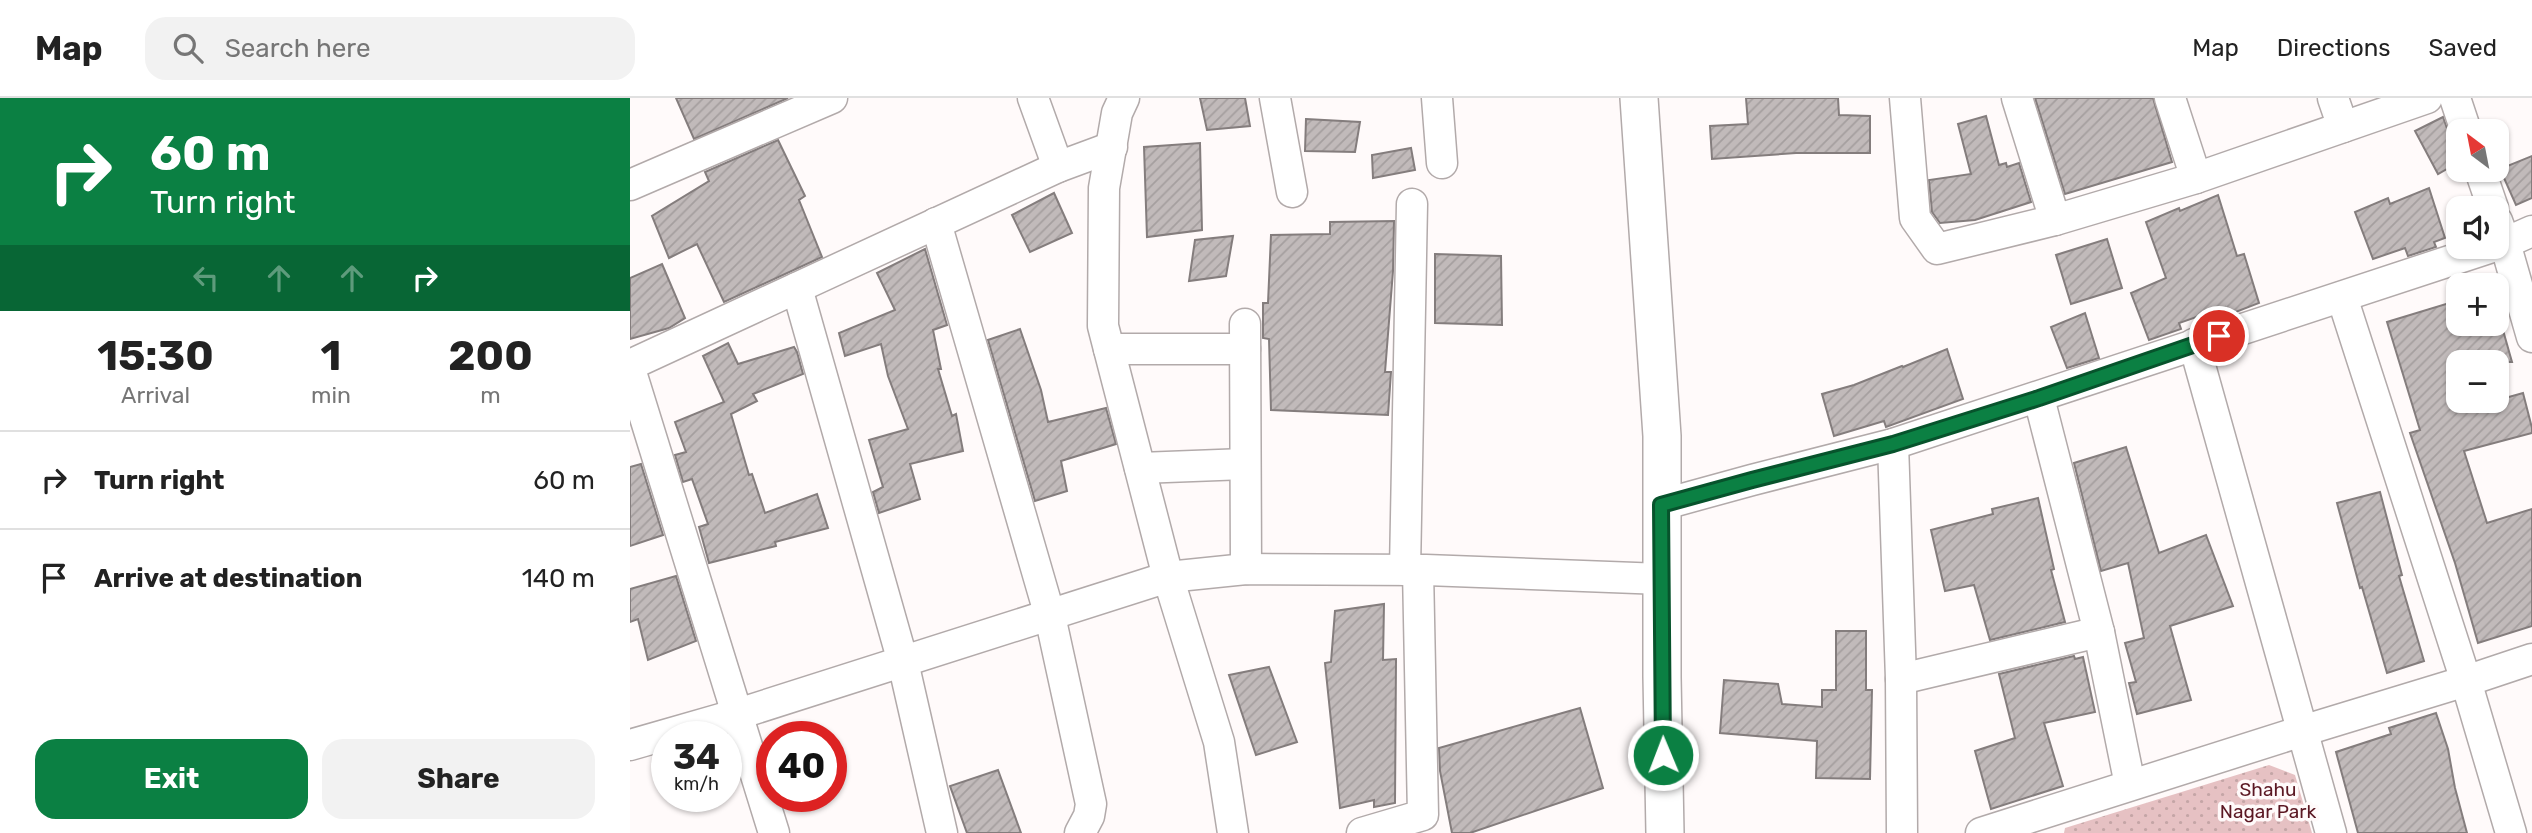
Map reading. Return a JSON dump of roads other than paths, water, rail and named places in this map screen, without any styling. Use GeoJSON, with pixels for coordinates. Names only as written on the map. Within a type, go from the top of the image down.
{"type":"FeatureCollection","features":[{"type":"Feature","properties":{"kind":"street"},"geometry":{"type":"LineString","coordinates":[[630,185],[832,98]]}},
{"type":"Feature","properties":{"kind":"street"},"geometry":{"type":"LineString","coordinates":[[1033,98],[1058,167]]}},
{"type":"Feature","properties":{"kind":"street"},"geometry":{"type":"LineString","coordinates":[[1124,98],[1117,113],[1104,188],[1103,326],[1168,577],[1219,742],[1233,833]]}},
{"type":"Feature","properties":{"kind":"street"},"geometry":{"type":"LineString","coordinates":[[1275,98],[1292,192]]}},
{"type":"Feature","properties":{"kind":"street"},"geometry":{"type":"LineString","coordinates":[[1437,98],[1442,163]]}},
{"type":"Feature","properties":{"kind":"street"},"geometry":{"type":"LineString","coordinates":[[1639,98],[1661,436],[1665,833]]}},
{"type":"Feature","properties":{"kind":"street"},"geometry":{"type":"LineString","coordinates":[[1905,98],[1915,218],[1937,249],[2055,220],[2196,178],[2427,98]]}},
{"type":"Feature","properties":{"kind":"street"},"geometry":{"type":"LineString","coordinates":[[2017,98],[2055,220]]}},
{"type":"Feature","properties":{"kind":"street"},"geometry":{"type":"LineString","coordinates":[[2170,98],[2196,178]]}},
{"type":"Feature","properties":{"kind":"street"},"geometry":{"type":"LineString","coordinates":[[2333,98],[2343,127]]}},
{"type":"Feature","properties":{"kind":"street"},"geometry":{"type":"LineString","coordinates":[[2455,98],[2462,119]]}},
{"type":"Feature","properties":{"kind":"street"},"geometry":{"type":"LineString","coordinates":[[774,833],[630,367],[1058,167],[1112,147]]}},
{"type":"Feature","properties":{"kind":"street"},"geometry":{"type":"LineString","coordinates":[[1362,833],[1423,815],[1412,570],[1412,204]]}},
{"type":"Feature","properties":{"kind":"street"},"geometry":{"type":"LineString","coordinates":[[936,223],[1050,616],[1091,804],[1080,833]]}},
{"type":"Feature","properties":{"kind":"street"},"geometry":{"type":"LineString","coordinates":[[2509,236],[2532,231]]}},
{"type":"Feature","properties":{"kind":"street"},"geometry":{"type":"LineString","coordinates":[[1661,505],[1893,444],[2342,297],[2446,258]]}},
{"type":"Feature","properties":{"kind":"street"},"geometry":{"type":"LineString","coordinates":[[2505,259],[2532,337]]}},
{"type":"Feature","properties":{"kind":"street"},"geometry":{"type":"LineString","coordinates":[[797,288],[903,662],[942,833]]}},
{"type":"Feature","properties":{"kind":"street"},"geometry":{"type":"LineString","coordinates":[[2342,297],[2466,681],[2511,833]]}},
{"type":"Feature","properties":{"kind":"street"},"geometry":{"type":"LineString","coordinates":[[1109,349],[1245,336],[1245,569]]}},
{"type":"Feature","properties":{"kind":"street"},"geometry":{"type":"LineString","coordinates":[[2194,344],[2331,833]]}},
{"type":"Feature","properties":{"kind":"street"},"geometry":{"type":"LineString","coordinates":[[2039,398],[2098,632],[2130,785]]}},
{"type":"Feature","properties":{"kind":"street"},"geometry":{"type":"LineString","coordinates":[[1893,444],[1901,679],[1902,833]]}},
{"type":"Feature","properties":{"kind":"street"},"geometry":{"type":"LineString","coordinates":[[1140,468],[1245,464]]}},
{"type":"Feature","properties":{"kind":"street"},"geometry":{"type":"LineString","coordinates":[[630,745],[738,714],[1168,577],[1245,569],[1412,570],[1662,579]]}},
{"type":"Feature","properties":{"kind":"street"},"geometry":{"type":"LineString","coordinates":[[1901,679],[2098,632]]}},
{"type":"Feature","properties":{"kind":"street"},"geometry":{"type":"LineString","coordinates":[[1981,833],[2532,659]]}},
{"type":"Feature","properties":{"kind":"park label","name":"Shahu Nagar Park"},"geometry":{"type":"Point","coordinates":[2268,800]}}]}
